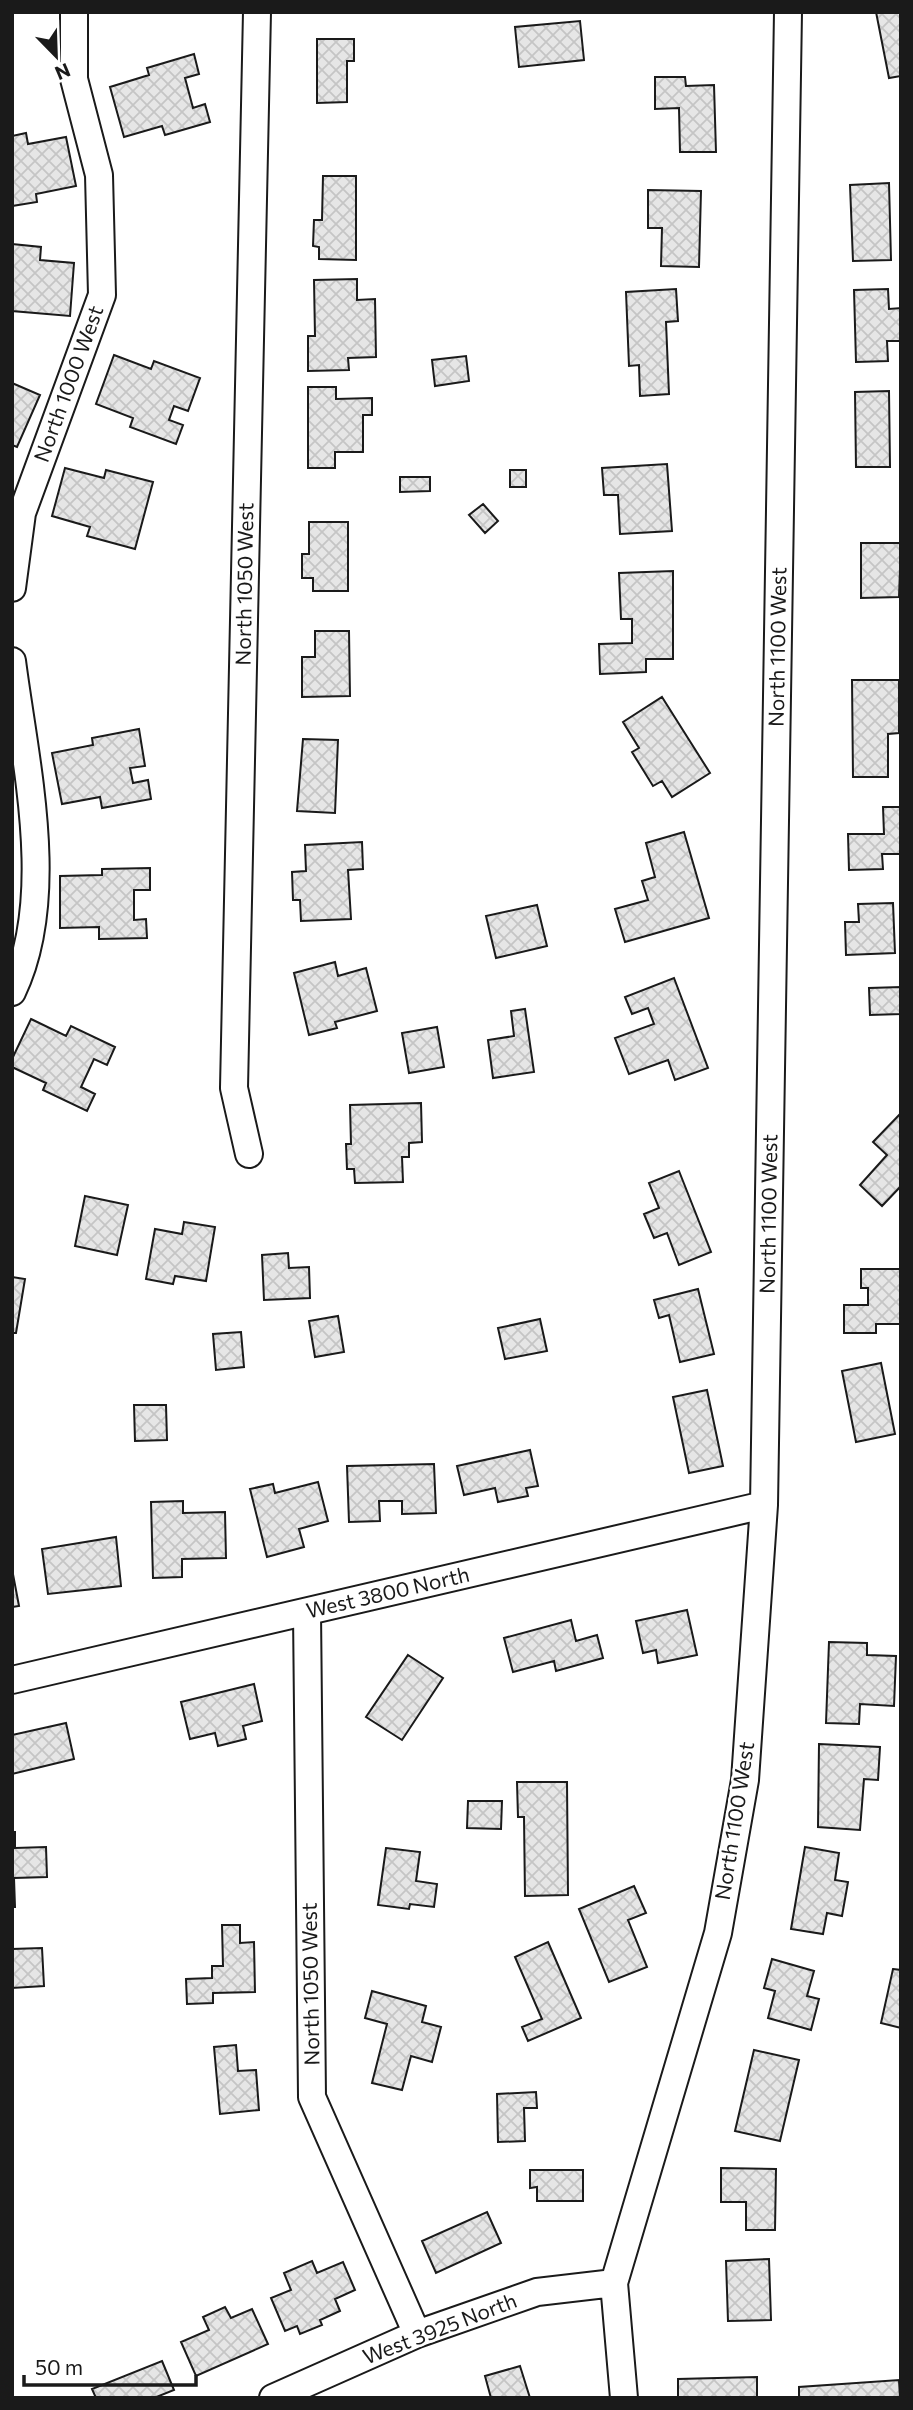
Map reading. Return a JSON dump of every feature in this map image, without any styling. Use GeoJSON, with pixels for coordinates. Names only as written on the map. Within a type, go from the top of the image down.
{"type":"FeatureCollection","features":[{"type":"Feature","properties":{"kind":"street","name":"North 1000 West"},"geometry":{"type":"LineString","coordinates":[[12,588],[22,513],[102,295],[99,175],[74,79],[74,12]]}},
{"type":"Feature","properties":{"kind":"street","name":"North 1050 West"},"geometry":{"type":"LineString","coordinates":[[249,1154],[234,1088],[257,12]]}},
{"type":"Feature","properties":{"kind":"street","name":"North 1100 West"},"geometry":{"type":"LineString","coordinates":[[624,2398],[614,2283],[718,1933],[746,1780],[764,1505],[788,12]]}},
{"type":"Feature","properties":{"kind":"street"},"geometry":{"type":"LineString","coordinates":[[12,661],[38,869],[23,969],[12,992]]}},
{"type":"Feature","properties":{"kind":"street","name":"West 3800 North"},"geometry":{"type":"LineString","coordinates":[[12,1680],[764,1505]]}},
{"type":"Feature","properties":{"kind":"street","name":"North 1050 West"},"geometry":{"type":"LineString","coordinates":[[307,1612],[312,2096],[417,2334]]}},
{"type":"Feature","properties":{"kind":"street","name":"West 3925 North"},"geometry":{"type":"LineString","coordinates":[[273,2398],[417,2334],[537,2292],[614,2283]]}},
{"type":"Feature","properties":{"kind":"building"},"geometry":{"type":"Polygon","coordinates":[[[876,12],[901,12],[901,76],[889,78],[876,12]]]}},
{"type":"Feature","properties":{"kind":"building"},"geometry":{"type":"Polygon","coordinates":[[[580,21],[584,60],[519,67],[515,27],[580,21]]]}},
{"type":"Feature","properties":{"kind":"building"},"geometry":{"type":"Polygon","coordinates":[[[317,39],[354,39],[354,61],[347,61],[347,102],[317,103],[317,39]]]}},
{"type":"Feature","properties":{"kind":"building"},"geometry":{"type":"Polygon","coordinates":[[[194,54],[199,74],[185,78],[193,108],[205,104],[210,122],[165,135],[162,126],[124,137],[110,87],[149,75],[147,68],[194,54]]]}},
{"type":"Feature","properties":{"kind":"building"},"geometry":{"type":"Polygon","coordinates":[[[655,77],[685,77],[686,86],[714,85],[716,152],[680,152],[679,108],[655,109],[655,77]]]}},
{"type":"Feature","properties":{"kind":"building"},"geometry":{"type":"Polygon","coordinates":[[[26,133],[28,144],[66,137],[76,186],[36,194],[37,202],[12,206],[12,136],[26,133]]]}},
{"type":"Feature","properties":{"kind":"building"},"geometry":{"type":"Polygon","coordinates":[[[323,176],[356,176],[356,260],[319,259],[319,247],[313,246],[314,220],[322,220],[323,176]]]}},
{"type":"Feature","properties":{"kind":"building"},"geometry":{"type":"Polygon","coordinates":[[[889,183],[891,260],[853,261],[850,185],[889,183]]]}},
{"type":"Feature","properties":{"kind":"building"},"geometry":{"type":"Polygon","coordinates":[[[648,190],[701,191],[699,267],[661,266],[662,228],[648,228],[648,190]]]}},
{"type":"Feature","properties":{"kind":"building"},"geometry":{"type":"Polygon","coordinates":[[[12,244],[41,247],[40,260],[74,263],[70,316],[12,311],[12,244]]]}},
{"type":"Feature","properties":{"kind":"building"},"geometry":{"type":"Polygon","coordinates":[[[357,279],[357,300],[375,299],[376,357],[348,358],[349,370],[308,371],[308,336],[315,336],[314,280],[357,279]]]}},
{"type":"Feature","properties":{"kind":"building"},"geometry":{"type":"Polygon","coordinates":[[[676,289],[678,321],[666,322],[669,394],[640,396],[639,365],[629,366],[626,292],[676,289]]]}},
{"type":"Feature","properties":{"kind":"building"},"geometry":{"type":"Polygon","coordinates":[[[888,289],[889,309],[901,308],[901,341],[887,341],[888,361],[856,362],[854,290],[888,289]]]}},
{"type":"Feature","properties":{"kind":"building"},"geometry":{"type":"Polygon","coordinates":[[[114,355],[151,369],[154,361],[200,378],[188,411],[174,406],[169,420],[183,425],[176,444],[130,427],[133,418],[96,404],[114,355]]]}},
{"type":"Feature","properties":{"kind":"building"},"geometry":{"type":"Polygon","coordinates":[[[466,356],[469,381],[435,386],[432,360],[466,356]]]}},
{"type":"Feature","properties":{"kind":"building"},"geometry":{"type":"Polygon","coordinates":[[[12,383],[40,395],[17,447],[12,445],[12,383]]]}},
{"type":"Feature","properties":{"kind":"building"},"geometry":{"type":"Polygon","coordinates":[[[308,387],[336,387],[336,399],[372,398],[372,415],[363,415],[363,452],[335,452],[335,468],[308,468],[308,387]]]}},
{"type":"Feature","properties":{"kind":"building"},"geometry":{"type":"Polygon","coordinates":[[[889,391],[890,467],[856,467],[855,392],[889,391]]]}},
{"type":"Feature","properties":{"kind":"building"},"geometry":{"type":"Polygon","coordinates":[[[667,464],[672,531],[620,534],[618,495],[604,495],[602,468],[667,464]]]}},
{"type":"Feature","properties":{"kind":"building"},"geometry":{"type":"Polygon","coordinates":[[[65,468],[104,478],[106,470],[153,482],[135,549],[87,536],[90,527],[52,516],[65,468]]]}},
{"type":"Feature","properties":{"kind":"building"},"geometry":{"type":"Polygon","coordinates":[[[510,470],[526,470],[526,487],[510,487],[510,470]]]}},
{"type":"Feature","properties":{"kind":"building"},"geometry":{"type":"Polygon","coordinates":[[[400,477],[430,477],[430,491],[400,492],[400,477]]]}},
{"type":"Feature","properties":{"kind":"building"},"geometry":{"type":"Polygon","coordinates":[[[483,504],[498,521],[485,533],[469,515],[483,504]]]}},
{"type":"Feature","properties":{"kind":"building"},"geometry":{"type":"Polygon","coordinates":[[[309,522],[348,522],[348,591],[313,591],[313,578],[302,578],[302,554],[309,554],[309,522]]]}},
{"type":"Feature","properties":{"kind":"building"},"geometry":{"type":"Polygon","coordinates":[[[861,543],[901,543],[899,597],[861,598],[861,543]]]}},
{"type":"Feature","properties":{"kind":"building"},"geometry":{"type":"Polygon","coordinates":[[[673,571],[673,659],[646,659],[646,672],[600,674],[599,644],[632,643],[632,619],[621,619],[619,573],[673,571]]]}},
{"type":"Feature","properties":{"kind":"building"},"geometry":{"type":"Polygon","coordinates":[[[315,631],[349,631],[350,696],[302,697],[302,657],[315,657],[315,631]]]}},
{"type":"Feature","properties":{"kind":"building"},"geometry":{"type":"Polygon","coordinates":[[[852,680],[899,680],[899,733],[888,734],[888,777],[853,777],[852,680]]]}},
{"type":"Feature","properties":{"kind":"building"},"geometry":{"type":"Polygon","coordinates":[[[662,697],[710,773],[672,797],[662,781],[653,786],[632,752],[639,748],[623,722],[662,697]]]}},
{"type":"Feature","properties":{"kind":"building"},"geometry":{"type":"Polygon","coordinates":[[[139,729],[145,766],[130,768],[133,783],[148,780],[151,799],[102,808],[100,797],[62,804],[52,753],[93,745],[92,738],[139,729]]]}},
{"type":"Feature","properties":{"kind":"building"},"geometry":{"type":"Polygon","coordinates":[[[303,739],[338,740],[335,813],[297,811],[303,739]]]}},
{"type":"Feature","properties":{"kind":"building"},"geometry":{"type":"Polygon","coordinates":[[[883,807],[901,807],[900,854],[882,854],[883,869],[849,870],[848,834],[884,834],[883,807]]]}},
{"type":"Feature","properties":{"kind":"building"},"geometry":{"type":"Polygon","coordinates":[[[684,832],[709,918],[625,942],[615,909],[648,900],[642,881],[655,877],[646,843],[684,832]]]}},
{"type":"Feature","properties":{"kind":"building"},"geometry":{"type":"Polygon","coordinates":[[[362,842],[363,869],[348,870],[351,919],[301,921],[300,900],[293,900],[292,872],[306,871],[305,845],[362,842]]]}},
{"type":"Feature","properties":{"kind":"building"},"geometry":{"type":"Polygon","coordinates":[[[150,868],[150,890],[134,890],[134,920],[146,919],[147,938],[99,939],[99,927],[60,928],[60,876],[102,875],[102,869],[150,868]]]}},
{"type":"Feature","properties":{"kind":"building"},"geometry":{"type":"Polygon","coordinates":[[[893,903],[895,953],[846,955],[845,922],[859,922],[858,904],[893,903]]]}},
{"type":"Feature","properties":{"kind":"building"},"geometry":{"type":"Polygon","coordinates":[[[537,905],[547,946],[496,958],[486,916],[537,905]]]}},
{"type":"Feature","properties":{"kind":"building"},"geometry":{"type":"Polygon","coordinates":[[[335,962],[338,976],[366,968],[377,1011],[335,1022],[337,1028],[309,1035],[294,973],[335,962]]]}},
{"type":"Feature","properties":{"kind":"building"},"geometry":{"type":"Polygon","coordinates":[[[674,978],[708,1068],[675,1080],[668,1060],[629,1074],[615,1038],[654,1024],[648,1008],[632,1014],[625,997],[674,978]]]}},
{"type":"Feature","properties":{"kind":"building"},"geometry":{"type":"Polygon","coordinates":[[[901,987],[901,1014],[870,1015],[869,988],[901,987]]]}},
{"type":"Feature","properties":{"kind":"building"},"geometry":{"type":"Polygon","coordinates":[[[525,1009],[534,1072],[493,1078],[488,1040],[514,1036],[511,1011],[525,1009]]]}},
{"type":"Feature","properties":{"kind":"building"},"geometry":{"type":"Polygon","coordinates":[[[31,1019],[66,1036],[71,1026],[115,1047],[107,1065],[94,1059],[81,1087],[95,1094],[87,1111],[43,1090],[46,1083],[12,1067],[12,1059],[31,1019]]]}},
{"type":"Feature","properties":{"kind":"building"},"geometry":{"type":"Polygon","coordinates":[[[437,1027],[444,1067],[409,1073],[402,1033],[437,1027]]]}},
{"type":"Feature","properties":{"kind":"building"},"geometry":{"type":"Polygon","coordinates":[[[421,1103],[422,1142],[409,1143],[409,1157],[402,1157],[403,1182],[355,1183],[354,1169],[347,1169],[346,1144],[351,1144],[350,1105],[421,1103]]]}},
{"type":"Feature","properties":{"kind":"building"},"geometry":{"type":"Polygon","coordinates":[[[901,1113],[901,1186],[882,1206],[860,1185],[887,1155],[873,1142],[901,1113]]]}},
{"type":"Feature","properties":{"kind":"building"},"geometry":{"type":"Polygon","coordinates":[[[679,1171],[711,1252],[679,1265],[667,1233],[654,1238],[644,1214],[659,1208],[649,1183],[679,1171]]]}},
{"type":"Feature","properties":{"kind":"building"},"geometry":{"type":"Polygon","coordinates":[[[85,1196],[128,1205],[117,1255],[75,1246],[85,1196]]]}},
{"type":"Feature","properties":{"kind":"building"},"geometry":{"type":"Polygon","coordinates":[[[184,1222],[215,1227],[206,1281],[175,1276],[173,1284],[146,1279],[155,1229],[182,1234],[184,1222]]]}},
{"type":"Feature","properties":{"kind":"building"},"geometry":{"type":"Polygon","coordinates":[[[288,1253],[289,1268],[309,1267],[310,1298],[264,1300],[262,1255],[288,1253]]]}},
{"type":"Feature","properties":{"kind":"building"},"geometry":{"type":"Polygon","coordinates":[[[861,1269],[901,1269],[901,1324],[876,1324],[876,1333],[844,1333],[844,1305],[868,1305],[868,1288],[861,1288],[861,1269]]]}},
{"type":"Feature","properties":{"kind":"building"},"geometry":{"type":"Polygon","coordinates":[[[12,1277],[25,1279],[16,1333],[12,1333],[12,1277]]]}},
{"type":"Feature","properties":{"kind":"building"},"geometry":{"type":"Polygon","coordinates":[[[698,1289],[714,1354],[680,1362],[669,1315],[659,1318],[654,1300],[698,1289]]]}},
{"type":"Feature","properties":{"kind":"building"},"geometry":{"type":"Polygon","coordinates":[[[338,1316],[344,1352],[315,1357],[309,1321],[338,1316]]]}},
{"type":"Feature","properties":{"kind":"building"},"geometry":{"type":"Polygon","coordinates":[[[540,1319],[547,1351],[505,1359],[498,1328],[540,1319]]]}},
{"type":"Feature","properties":{"kind":"building"},"geometry":{"type":"Polygon","coordinates":[[[241,1332],[244,1367],[216,1370],[213,1334],[241,1332]]]}},
{"type":"Feature","properties":{"kind":"building"},"geometry":{"type":"Polygon","coordinates":[[[881,1363],[895,1434],[856,1442],[842,1371],[881,1363]]]}},
{"type":"Feature","properties":{"kind":"building"},"geometry":{"type":"Polygon","coordinates":[[[707,1390],[723,1466],[689,1473],[673,1397],[707,1390]]]}},
{"type":"Feature","properties":{"kind":"building"},"geometry":{"type":"Polygon","coordinates":[[[134,1405],[166,1405],[167,1440],[135,1441],[134,1405]]]}},
{"type":"Feature","properties":{"kind":"building"},"geometry":{"type":"Polygon","coordinates":[[[530,1450],[538,1486],[526,1488],[528,1496],[498,1502],[495,1488],[464,1495],[457,1466],[530,1450]]]}},
{"type":"Feature","properties":{"kind":"building"},"geometry":{"type":"Polygon","coordinates":[[[434,1464],[436,1513],[402,1514],[402,1501],[379,1501],[380,1521],[349,1522],[347,1466],[434,1464]]]}},
{"type":"Feature","properties":{"kind":"building"},"geometry":{"type":"Polygon","coordinates":[[[318,1482],[328,1521],[299,1529],[304,1547],[267,1557],[250,1489],[273,1484],[275,1493],[318,1482]]]}},
{"type":"Feature","properties":{"kind":"building"},"geometry":{"type":"Polygon","coordinates":[[[183,1501],[183,1513],[225,1512],[226,1558],[182,1559],[182,1577],[153,1578],[151,1502],[183,1501]]]}},
{"type":"Feature","properties":{"kind":"building"},"geometry":{"type":"Polygon","coordinates":[[[116,1537],[121,1586],[48,1594],[42,1549],[116,1537]]]}},
{"type":"Feature","properties":{"kind":"building"},"geometry":{"type":"Polygon","coordinates":[[[12,1569],[19,1606],[12,1607],[12,1569]]]}},
{"type":"Feature","properties":{"kind":"building"},"geometry":{"type":"Polygon","coordinates":[[[687,1610],[697,1655],[658,1663],[656,1650],[643,1653],[636,1621],[687,1610]]]}},
{"type":"Feature","properties":{"kind":"building"},"geometry":{"type":"Polygon","coordinates":[[[571,1620],[576,1641],[597,1635],[603,1658],[556,1671],[554,1661],[513,1672],[504,1638],[571,1620]]]}},
{"type":"Feature","properties":{"kind":"building"},"geometry":{"type":"Polygon","coordinates":[[[829,1642],[867,1643],[867,1655],[896,1656],[894,1706],[860,1704],[859,1724],[826,1723],[829,1642]]]}},
{"type":"Feature","properties":{"kind":"building"},"geometry":{"type":"Polygon","coordinates":[[[408,1655],[443,1678],[402,1740],[366,1717],[408,1655]]]}},
{"type":"Feature","properties":{"kind":"building"},"geometry":{"type":"Polygon","coordinates":[[[254,1684],[262,1721],[243,1726],[246,1739],[218,1746],[215,1733],[190,1739],[181,1702],[254,1684]]]}},
{"type":"Feature","properties":{"kind":"building"},"geometry":{"type":"Polygon","coordinates":[[[66,1723],[74,1759],[12,1774],[12,1735],[66,1723]]]}},
{"type":"Feature","properties":{"kind":"building"},"geometry":{"type":"Polygon","coordinates":[[[819,1744],[880,1747],[878,1780],[864,1779],[860,1830],[818,1827],[819,1744]]]}},
{"type":"Feature","properties":{"kind":"building"},"geometry":{"type":"Polygon","coordinates":[[[517,1782],[567,1782],[568,1895],[525,1896],[524,1817],[518,1817],[517,1782]]]}},
{"type":"Feature","properties":{"kind":"building"},"geometry":{"type":"Polygon","coordinates":[[[468,1801],[502,1801],[501,1829],[467,1828],[468,1801]]]}},
{"type":"Feature","properties":{"kind":"building"},"geometry":{"type":"Polygon","coordinates":[[[12,1832],[15,1832],[15,1848],[46,1847],[47,1877],[14,1878],[15,1907],[12,1907],[12,1832]]]}},
{"type":"Feature","properties":{"kind":"building"},"geometry":{"type":"Polygon","coordinates":[[[805,1847],[839,1853],[835,1880],[848,1882],[842,1916],[827,1913],[823,1934],[791,1929],[805,1847]]]}},
{"type":"Feature","properties":{"kind":"building"},"geometry":{"type":"Polygon","coordinates":[[[386,1848],[420,1852],[416,1881],[437,1884],[434,1907],[410,1904],[409,1909],[378,1905],[386,1848]]]}},
{"type":"Feature","properties":{"kind":"building"},"geometry":{"type":"Polygon","coordinates":[[[634,1886],[646,1913],[628,1920],[647,1967],[609,1982],[579,1909],[634,1886]]]}},
{"type":"Feature","properties":{"kind":"building"},"geometry":{"type":"Polygon","coordinates":[[[222,1925],[240,1925],[240,1943],[254,1942],[255,1992],[213,1993],[213,2003],[187,2004],[186,1979],[212,1978],[212,1966],[223,1966],[222,1925]]]}},
{"type":"Feature","properties":{"kind":"building"},"geometry":{"type":"Polygon","coordinates":[[[548,1942],[581,2018],[528,2041],[522,2027],[542,2019],[515,1957],[548,1942]]]}},
{"type":"Feature","properties":{"kind":"building"},"geometry":{"type":"Polygon","coordinates":[[[42,1948],[44,1986],[12,1988],[12,1949],[42,1948]]]}},
{"type":"Feature","properties":{"kind":"building"},"geometry":{"type":"Polygon","coordinates":[[[772,1959],[814,1971],[807,1996],[819,1999],[811,2030],[768,2018],[775,1991],[764,1988],[772,1959]]]}},
{"type":"Feature","properties":{"kind":"building"},"geometry":{"type":"Polygon","coordinates":[[[893,1969],[901,1970],[901,2028],[881,2023],[893,1969]]]}},
{"type":"Feature","properties":{"kind":"building"},"geometry":{"type":"Polygon","coordinates":[[[372,1991],[426,2006],[422,2022],[441,2027],[432,2062],[411,2056],[402,2090],[372,2083],[387,2024],[365,2018],[372,1991]]]}},
{"type":"Feature","properties":{"kind":"building"},"geometry":{"type":"Polygon","coordinates":[[[236,2045],[238,2071],[256,2070],[259,2110],[220,2114],[214,2047],[236,2045]]]}},
{"type":"Feature","properties":{"kind":"building"},"geometry":{"type":"Polygon","coordinates":[[[754,2050],[799,2060],[780,2141],[735,2131],[754,2050]]]}},
{"type":"Feature","properties":{"kind":"building"},"geometry":{"type":"Polygon","coordinates":[[[536,2092],[537,2108],[524,2108],[525,2141],[498,2142],[497,2094],[536,2092]]]}},
{"type":"Feature","properties":{"kind":"building"},"geometry":{"type":"Polygon","coordinates":[[[721,2168],[776,2169],[775,2230],[746,2230],[746,2202],[721,2202],[721,2168]]]}},
{"type":"Feature","properties":{"kind":"building"},"geometry":{"type":"Polygon","coordinates":[[[530,2170],[583,2170],[583,2201],[537,2201],[537,2187],[530,2188],[530,2170]]]}},
{"type":"Feature","properties":{"kind":"building"},"geometry":{"type":"Polygon","coordinates":[[[487,2212],[501,2243],[436,2273],[422,2241],[487,2212]]]}},
{"type":"Feature","properties":{"kind":"building"},"geometry":{"type":"Polygon","coordinates":[[[769,2259],[771,2320],[728,2321],[726,2261],[769,2259]]]}},
{"type":"Feature","properties":{"kind":"building"},"geometry":{"type":"Polygon","coordinates":[[[312,2261],[317,2273],[343,2262],[355,2290],[335,2299],[340,2311],[320,2320],[322,2325],[300,2334],[297,2326],[285,2331],[271,2298],[291,2290],[284,2273],[312,2261]]]}},
{"type":"Feature","properties":{"kind":"building"},"geometry":{"type":"Polygon","coordinates":[[[225,2307],[231,2318],[252,2309],[268,2344],[196,2376],[181,2342],[209,2330],[203,2317],[225,2307]]]}},
{"type":"Feature","properties":{"kind":"building"},"geometry":{"type":"Polygon","coordinates":[[[162,2361],[174,2390],[154,2398],[96,2398],[92,2389],[162,2361]]]}},
{"type":"Feature","properties":{"kind":"building"},"geometry":{"type":"Polygon","coordinates":[[[520,2366],[530,2398],[491,2398],[485,2376],[520,2366]]]}},
{"type":"Feature","properties":{"kind":"building"},"geometry":{"type":"Polygon","coordinates":[[[757,2377],[757,2398],[678,2398],[678,2379],[757,2377]]]}},
{"type":"Feature","properties":{"kind":"building"},"geometry":{"type":"Polygon","coordinates":[[[899,2380],[900,2398],[799,2398],[799,2387],[899,2380]]]}}]}
